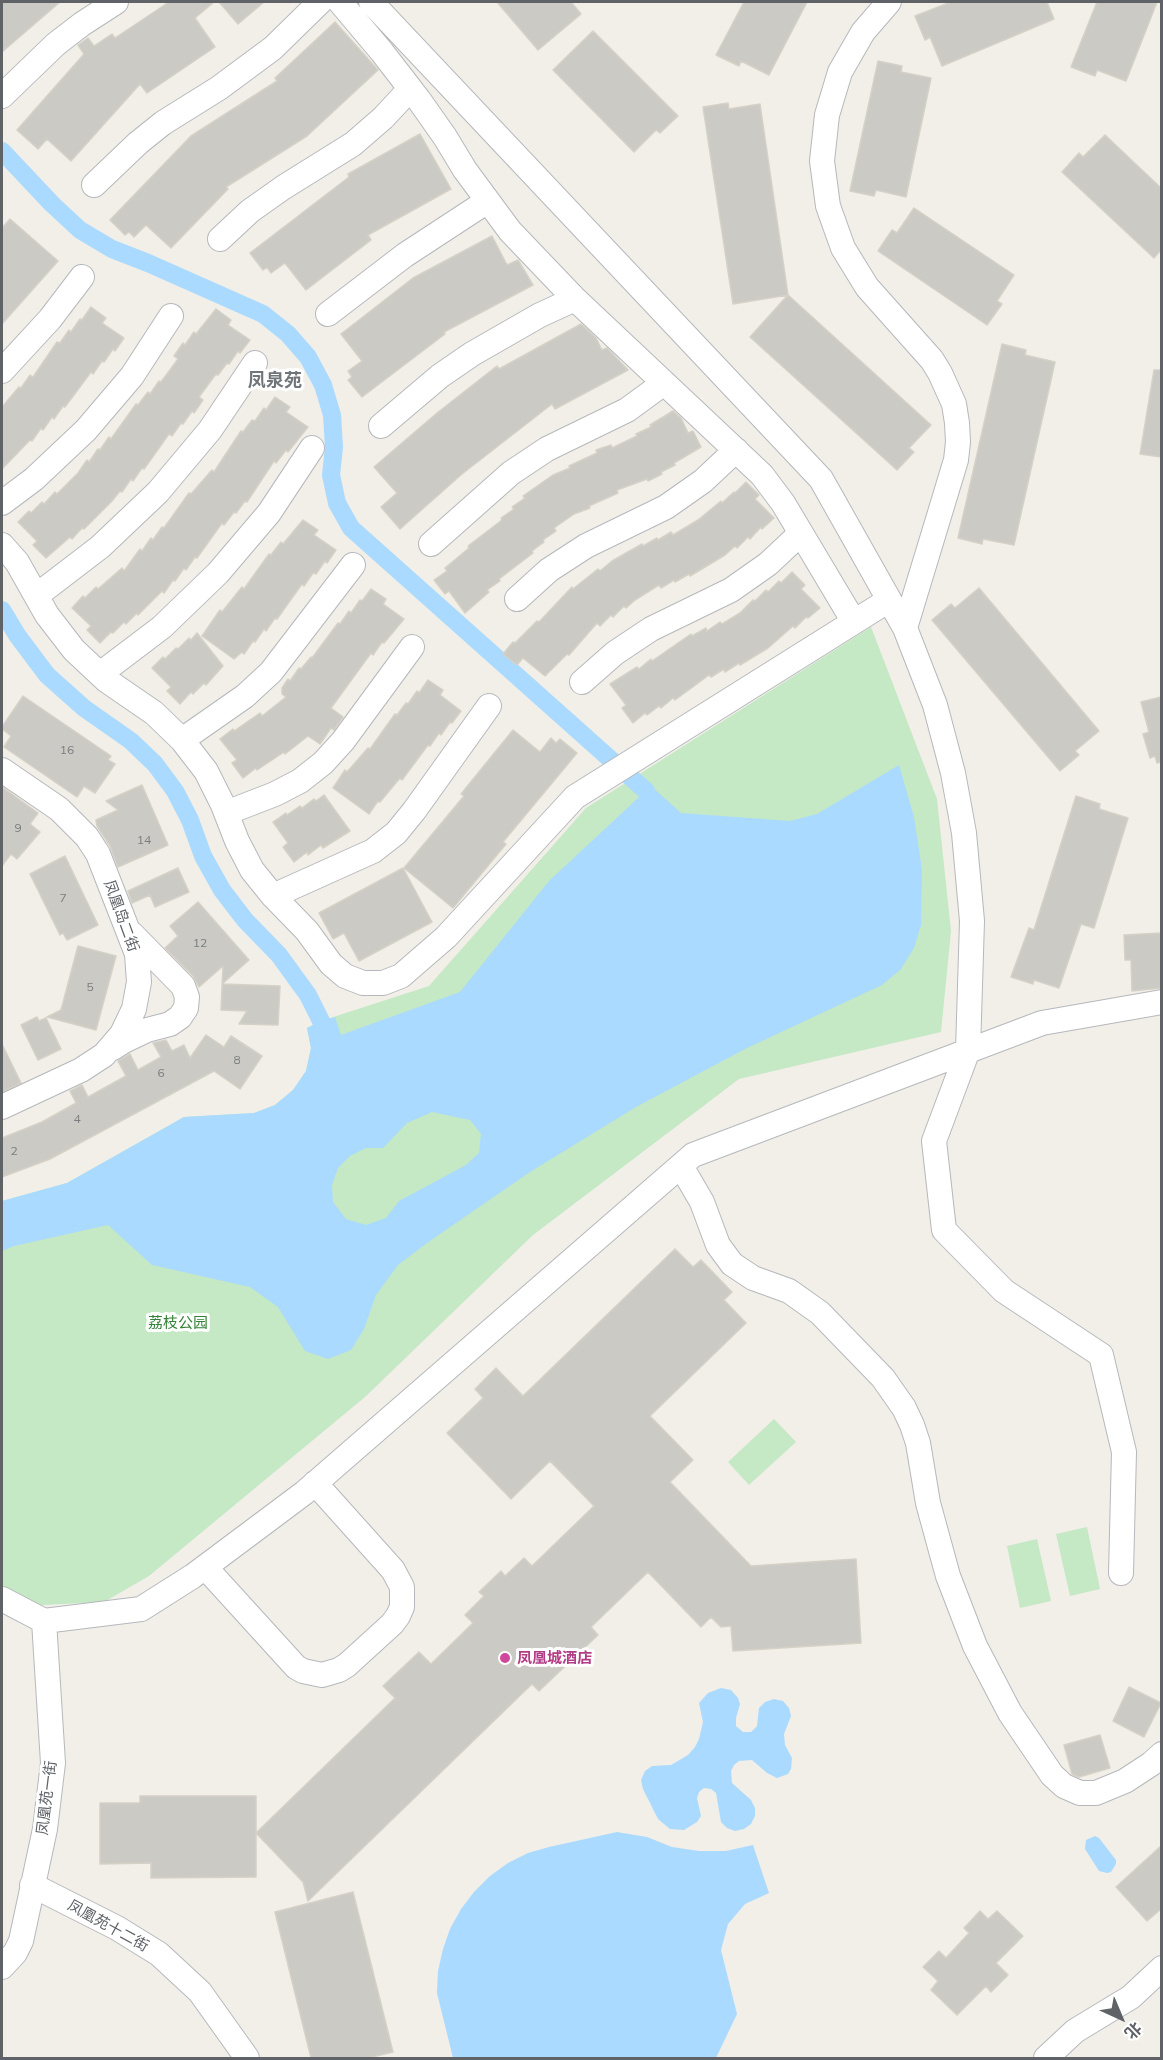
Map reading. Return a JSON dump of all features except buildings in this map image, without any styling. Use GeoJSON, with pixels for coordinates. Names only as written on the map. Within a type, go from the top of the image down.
{"type":"FeatureCollection","features":[{"type":"Feature","properties":{"kind":"street"},"geometry":{"type":"LineString","coordinates":[[2,96],[56,44],[116,2]]}},
{"type":"Feature","properties":{"kind":"street"},"geometry":{"type":"LineString","coordinates":[[94,185],[138,143],[163,123],[219,88],[273,48],[320,2]]}},
{"type":"Feature","properties":{"kind":"street"},"geometry":{"type":"LineString","coordinates":[[340,2],[410,89],[445,137],[486,202],[535,259],[762,475],[783,503],[854,622]]}},
{"type":"Feature","properties":{"kind":"street"},"geometry":{"type":"LineString","coordinates":[[371,2],[821,479],[905,628],[935,705],[946,744],[964,833],[972,921],[968,1050],[934,1141],[945,1230],[1004,1291],[1101,1355],[1124,1452],[1121,1573]]}},
{"type":"Feature","properties":{"kind":"street"},"geometry":{"type":"LineString","coordinates":[[889,2],[863,32],[840,72],[826,116],[822,161],[828,206],[843,248],[867,287],[932,360],[954,404],[957,423],[956,460],[905,628]]}},
{"type":"Feature","properties":{"kind":"street"},"geometry":{"type":"LineString","coordinates":[[220,239],[250,211],[352,144],[383,118],[410,89]]}},
{"type":"Feature","properties":{"kind":"street"},"geometry":{"type":"LineString","coordinates":[[328,314],[405,255],[486,202]]}},
{"type":"Feature","properties":{"kind":"street"},"geometry":{"type":"LineString","coordinates":[[2,371],[50,319],[82,277]]}},
{"type":"Feature","properties":{"kind":"street"},"geometry":{"type":"LineString","coordinates":[[381,426],[410,400],[472,354],[575,298]]}},
{"type":"Feature","properties":{"kind":"street"},"geometry":{"type":"LineString","coordinates":[[2,503],[34,479],[86,430],[132,376],[171,316]]}},
{"type":"Feature","properties":{"kind":"street"},"geometry":{"type":"LineString","coordinates":[[36,596],[100,547],[158,492],[210,430],[255,363]]}},
{"type":"Feature","properties":{"kind":"street"},"geometry":{"type":"LineString","coordinates":[[431,544],[511,473],[547,449],[627,410],[664,384]]}},
{"type":"Feature","properties":{"kind":"street"},"geometry":{"type":"LineString","coordinates":[[100,674],[162,627],[218,573],[269,513],[312,448]]}},
{"type":"Feature","properties":{"kind":"street"},"geometry":{"type":"LineString","coordinates":[[517,599],[549,570],[586,546],[666,507],[703,481],[736,450]]}},
{"type":"Feature","properties":{"kind":"street"},"geometry":{"type":"LineString","coordinates":[[582,682],[615,653],[651,629],[731,590],[768,564],[801,533]]}},
{"type":"Feature","properties":{"kind":"street"},"geometry":{"type":"LineString","coordinates":[[2,545],[17,562],[60,633],[82,658],[154,713],[183,740],[206,771],[247,860],[273,896],[307,931],[331,964],[345,976],[363,983],[383,983],[401,976],[446,937],[575,796],[889,600]]}},
{"type":"Feature","properties":{"kind":"street"},"geometry":{"type":"LineString","coordinates":[[183,740],[245,696],[271,672],[353,565]]}},
{"type":"Feature","properties":{"kind":"street"},"geometry":{"type":"LineString","coordinates":[[226,813],[283,790],[300,781],[323,763],[343,741],[412,647]]}},
{"type":"Feature","properties":{"kind":"street"},"geometry":{"type":"LineString","coordinates":[[273,896],[373,851],[396,833],[489,706]]}},
{"type":"Feature","properties":{"kind":"street","name":"凤凰岛二街"},"geometry":{"type":"LineString","coordinates":[[2,770],[59,809],[87,837],[98,854],[137,954],[139,982],[134,1009],[126,1026],[104,1055],[81,1070],[2,1107]]}},
{"type":"Feature","properties":{"kind":"street"},"geometry":{"type":"LineString","coordinates":[[104,1055],[124,1041],[147,1030],[170,1024],[180,1017],[186,1008],[187,997],[183,986],[127,928]]}},
{"type":"Feature","properties":{"kind":"street"},"geometry":{"type":"LineString","coordinates":[[2,1599],[44,1621],[141,1609],[205,1567],[315,1483],[693,1155],[1042,1023],[1161,1002]]}},
{"type":"Feature","properties":{"kind":"street"},"geometry":{"type":"LineString","coordinates":[[681,1166],[702,1202],[718,1245],[732,1264],[753,1278],[789,1291],[820,1313],[883,1378],[904,1408],[918,1443],[928,1503],[948,1576],[975,1646],[1010,1713],[1052,1775],[1064,1786],[1080,1793],[1096,1793],[1125,1781],[1151,1764],[1161,1754]]}},
{"type":"Feature","properties":{"kind":"street"},"geometry":{"type":"LineString","coordinates":[[205,1567],[303,1671],[322,1675],[347,1665],[398,1616],[402,1607],[402,1587],[393,1570],[315,1483]]}},
{"type":"Feature","properties":{"kind":"street","name":"凤凰苑一街"},"geometry":{"type":"LineString","coordinates":[[2,1967],[15,1953],[21,1941],[45,1829],[52,1763],[44,1621]]}},
{"type":"Feature","properties":{"kind":"street","name":"凤凰苑十二街"},"geometry":{"type":"LineString","coordinates":[[32,1885],[117,1928],[159,1954],[200,1992],[247,2058]]}},
{"type":"Feature","properties":{"kind":"street"},"geometry":{"type":"LineString","coordinates":[[1046,2058],[1075,2031],[1131,1997],[1161,1968]]}},
{"type":"Feature","properties":{"kind":"green space","name":"荔枝公园"},"geometry":{"type":"Polygon","coordinates":[[[871,627],[937,799],[951,931],[941,1032],[739,1079],[533,1235],[365,1397],[149,1576],[104,1602],[22,1606],[2,1594],[2,1201],[67,1183],[184,1117],[254,1113],[275,1105],[293,1090],[306,1071],[311,1048],[307,1028],[321,1021],[429,986],[586,808],[871,627]]]}},
{"type":"Feature","properties":{"kind":"green space"},"geometry":{"type":"Polygon","coordinates":[[[774,1419],[796,1442],[749,1485],[728,1462],[774,1419]]]}},
{"type":"Feature","properties":{"kind":"green space"},"geometry":{"type":"Polygon","coordinates":[[[1087,1527],[1100,1589],[1070,1596],[1056,1534],[1087,1527]]]}},
{"type":"Feature","properties":{"kind":"green space"},"geometry":{"type":"Polygon","coordinates":[[[1037,1539],[1051,1601],[1020,1608],[1007,1546],[1037,1539]]]}},
{"type":"Feature","properties":{"kind":"water"},"geometry":{"type":"Polygon","coordinates":[[[899,765],[914,817],[922,870],[921,925],[914,948],[901,969],[882,985],[747,1048],[636,1107],[530,1172],[427,1243],[398,1265],[376,1295],[364,1329],[351,1350],[328,1359],[305,1351],[278,1307],[250,1287],[152,1265],[108,1225],[14,1246],[2,1251],[2,1201],[67,1183],[184,1117],[254,1113],[275,1105],[293,1090],[306,1071],[311,1048],[307,1028],[335,1017],[341,1035],[460,992],[549,881],[651,786],[681,813],[790,821],[817,814],[899,765]],[[432,1112],[407,1123],[383,1148],[366,1148],[350,1156],[338,1168],[332,1185],[333,1202],[346,1219],[366,1225],[386,1218],[399,1201],[466,1165],[479,1153],[481,1134],[470,1120],[432,1112]]]}},
{"type":"Feature","properties":{"kind":"water"},"geometry":{"type":"Polygon","coordinates":[[[721,1688],[731,1690],[738,1698],[740,1704],[736,1726],[743,1732],[751,1732],[757,1726],[759,1708],[765,1702],[774,1699],[783,1701],[789,1708],[791,1716],[784,1734],[785,1745],[792,1758],[791,1769],[788,1774],[777,1778],[752,1760],[739,1761],[734,1765],[731,1771],[732,1783],[751,1800],[755,1808],[755,1816],[751,1824],[744,1829],[735,1831],[727,1828],[721,1822],[716,1793],[704,1788],[699,1792],[697,1798],[701,1816],[697,1822],[684,1830],[670,1829],[658,1819],[641,1780],[645,1771],[652,1766],[671,1765],[688,1755],[695,1747],[703,1722],[699,1703],[708,1693],[721,1688]]]}},
{"type":"Feature","properties":{"kind":"water"},"geometry":{"type":"Polygon","coordinates":[[[617,1832],[647,1837],[672,1847],[699,1851],[726,1851],[753,1845],[769,1893],[745,1904],[728,1924],[721,1950],[737,2014],[716,2058],[453,2058],[437,1993],[438,1971],[450,1929],[461,1909],[490,1876],[508,1863],[528,1853],[617,1832]]]}},
{"type":"Feature","properties":{"kind":"water"},"geometry":{"type":"Polygon","coordinates":[[[1095,1836],[1116,1860],[1111,1872],[1099,1871],[1085,1849],[1086,1840],[1095,1836]]]}},
{"type":"Feature","properties":{"kind":"waterway"},"geometry":{"type":"LineString","coordinates":[[2,151],[80,230],[112,249],[263,314],[288,334],[308,357],[323,385],[332,415],[334,447],[331,475],[337,503],[351,528],[646,791]]}},
{"type":"Feature","properties":{"kind":"waterway"},"geometry":{"type":"LineString","coordinates":[[2,610],[17,635],[47,675],[84,708],[131,741],[155,764],[175,791],[190,820],[203,856],[222,890],[245,920],[279,955],[308,995],[321,1021]]}},
{"type":"Feature","properties":{"kind":"place","name":"凤凰城酒店"},"geometry":{"type":"Point","coordinates":[505,1658]}},
{"type":"Feature","properties":{"kind":"district","name":"凤泉苑"},"geometry":{"type":"Point","coordinates":[275,381]}}]}
